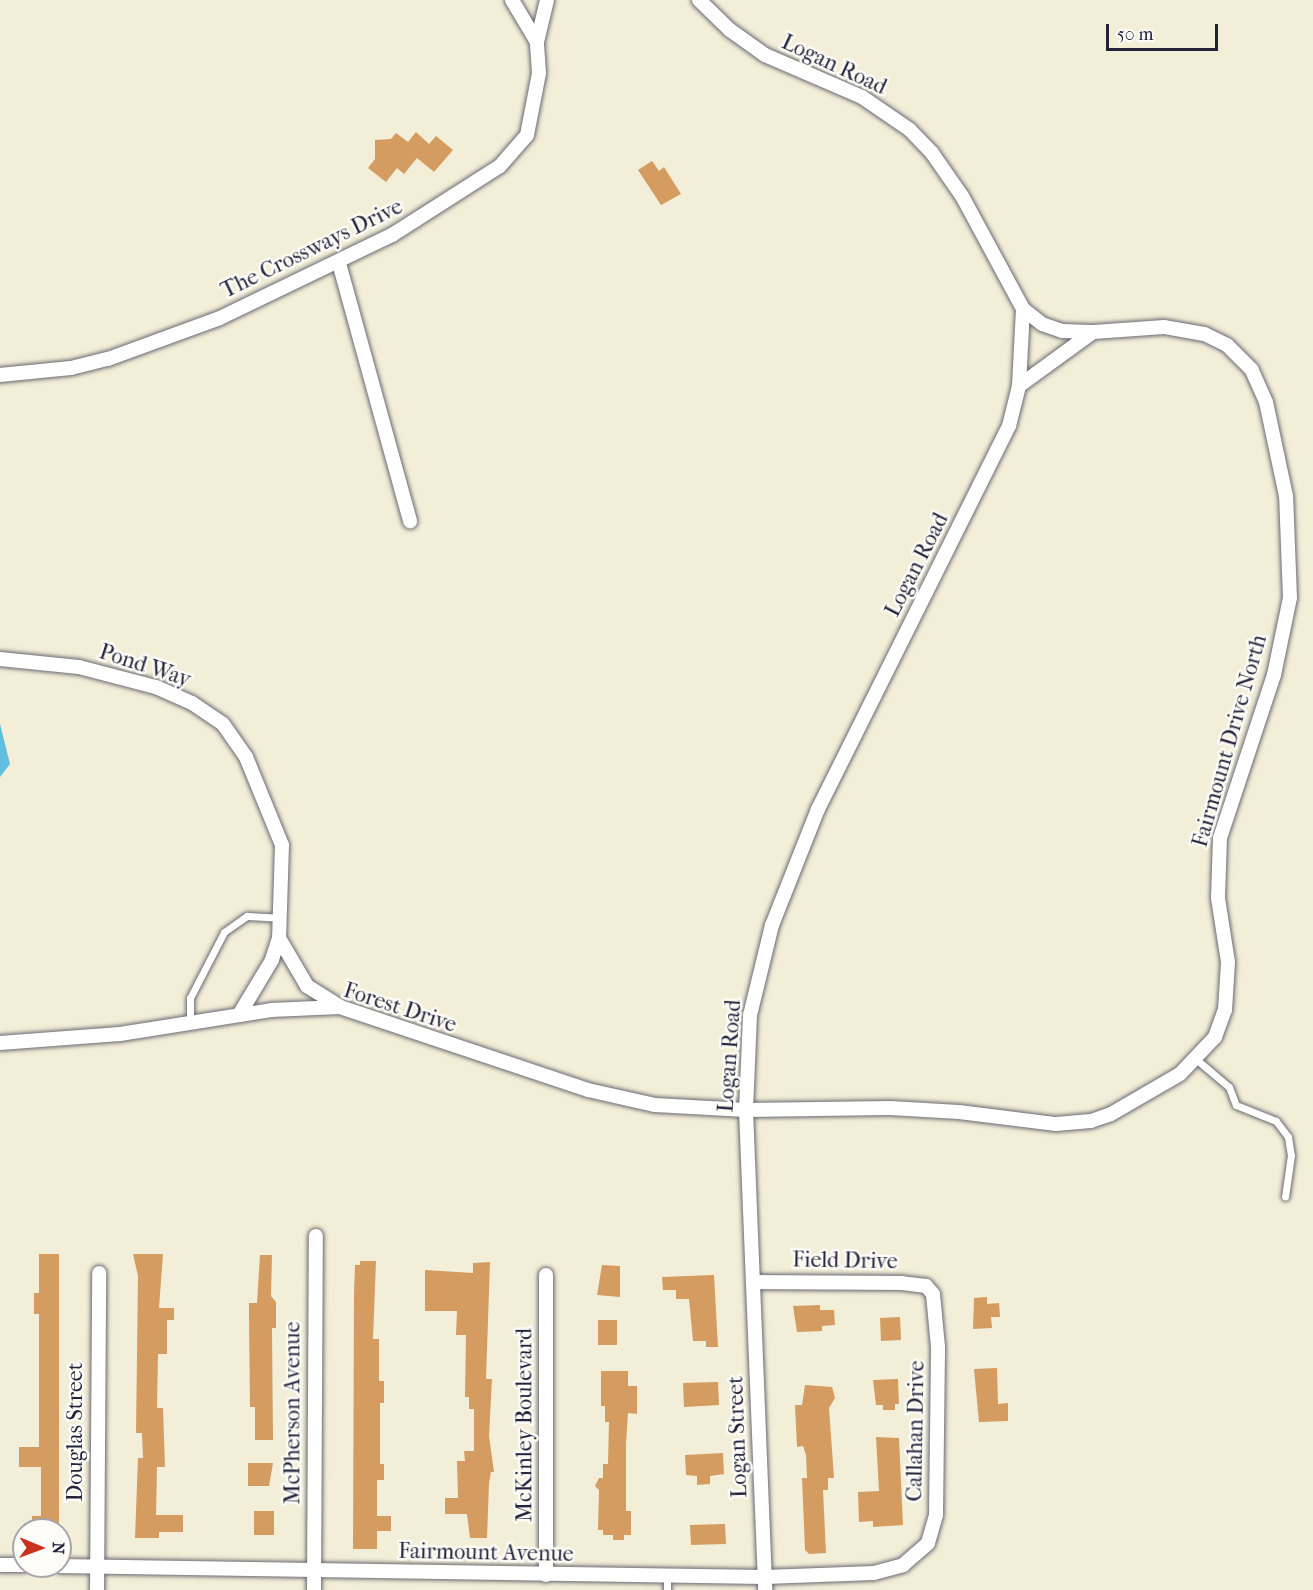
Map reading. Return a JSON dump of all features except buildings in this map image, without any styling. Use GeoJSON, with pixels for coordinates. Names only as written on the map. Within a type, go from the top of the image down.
{"type":"FeatureCollection","features":[{"type":"Feature","properties":{"kind":"street"},"geometry":{"type":"LineString","coordinates":[[512,0],[537,42]]}},
{"type":"Feature","properties":{"kind":"street","name":"The Crossways Drive"},"geometry":{"type":"LineString","coordinates":[[0,375],[71,368],[158,343],[339,263],[422,218],[517,151],[527,135],[537,95],[537,42],[547,0]]}},
{"type":"Feature","properties":{"kind":"street","name":"Logan Road"},"geometry":{"type":"LineString","coordinates":[[699,0],[730,30],[765,55],[862,97],[910,130],[932,153],[962,196],[1023,309],[1019,386],[1009,426],[994,460],[879,684],[791,872],[772,925],[750,1014],[746,1110],[753,1282]]}},
{"type":"Feature","properties":{"kind":"street"},"geometry":{"type":"LineString","coordinates":[[339,263],[410,521]]}},
{"type":"Feature","properties":{"kind":"street"},"geometry":{"type":"LineString","coordinates":[[1023,309],[1042,324],[1062,331],[1094,332]]}},
{"type":"Feature","properties":{"kind":"street","name":"Fairmount Drive North"},"geometry":{"type":"LineString","coordinates":[[746,1110],[902,1109],[1074,1124],[1111,1114],[1146,1096],[1197,1060],[1215,1037],[1225,1010],[1228,962],[1218,898],[1220,838],[1282,642],[1291,567],[1286,496],[1266,402],[1258,380],[1237,352],[1216,339],[1191,331],[1139,327],[1094,332],[1019,386]]}},
{"type":"Feature","properties":{"kind":"street","name":"Pond Way"},"geometry":{"type":"LineString","coordinates":[[0,659],[79,667],[156,687],[192,703],[223,724],[246,757],[282,845],[280,918],[279,938],[272,960],[238,1015]]}},
{"type":"Feature","properties":{"kind":"street"},"geometry":{"type":"LineString","coordinates":[[279,938],[307,986],[340,1006]]}},
{"type":"Feature","properties":{"kind":"street","name":"Forest Drive"},"geometry":{"type":"LineString","coordinates":[[0,1043],[190,1025],[238,1015],[340,1006],[421,1037],[622,1099],[690,1109],[746,1110]]}},
{"type":"Feature","properties":{"kind":"street","name":"McPherson Avenue"},"geometry":{"type":"LineString","coordinates":[[314,1590],[316,1236]]}},
{"type":"Feature","properties":{"kind":"street","name":"Douglas Street"},"geometry":{"type":"LineString","coordinates":[[97,1590],[99,1273]]}},
{"type":"Feature","properties":{"kind":"street","name":"McKinley Boulevard"},"geometry":{"type":"LineString","coordinates":[[546,1275],[546,1575]]}},
{"type":"Feature","properties":{"kind":"street","name":"Field Drive"},"geometry":{"type":"LineString","coordinates":[[753,1282],[902,1283],[920,1285],[933,1294]]}},
{"type":"Feature","properties":{"kind":"street","name":"Logan Street"},"geometry":{"type":"LineString","coordinates":[[753,1282],[765,1584]]}},
{"type":"Feature","properties":{"kind":"street","name":"Callahan Drive"},"geometry":{"type":"LineString","coordinates":[[909,1561],[928,1542],[936,1515],[938,1347],[933,1294]]}},
{"type":"Feature","properties":{"kind":"street","name":"Fairmount Avenue"},"geometry":{"type":"LineString","coordinates":[[72,1566],[562,1575],[667,1583],[765,1584],[874,1573],[909,1561]]}},
{"type":"Feature","properties":{"kind":"street"},"geometry":{"type":"LineString","coordinates":[[562,1575],[563,1590]]}},
{"type":"Feature","properties":{"kind":"lane"},"geometry":{"type":"LineString","coordinates":[[190,1025],[190,998],[224,932],[247,916],[280,918]]}},
{"type":"Feature","properties":{"kind":"lane"},"geometry":{"type":"LineString","coordinates":[[1197,1060],[1229,1087],[1236,1105],[1276,1122],[1288,1137],[1291,1155],[1285,1197]]}},
{"type":"Feature","properties":{"kind":"water"},"geometry":{"type":"Polygon","coordinates":[[[0,724],[10,764],[0,777],[0,724]]]}}]}
